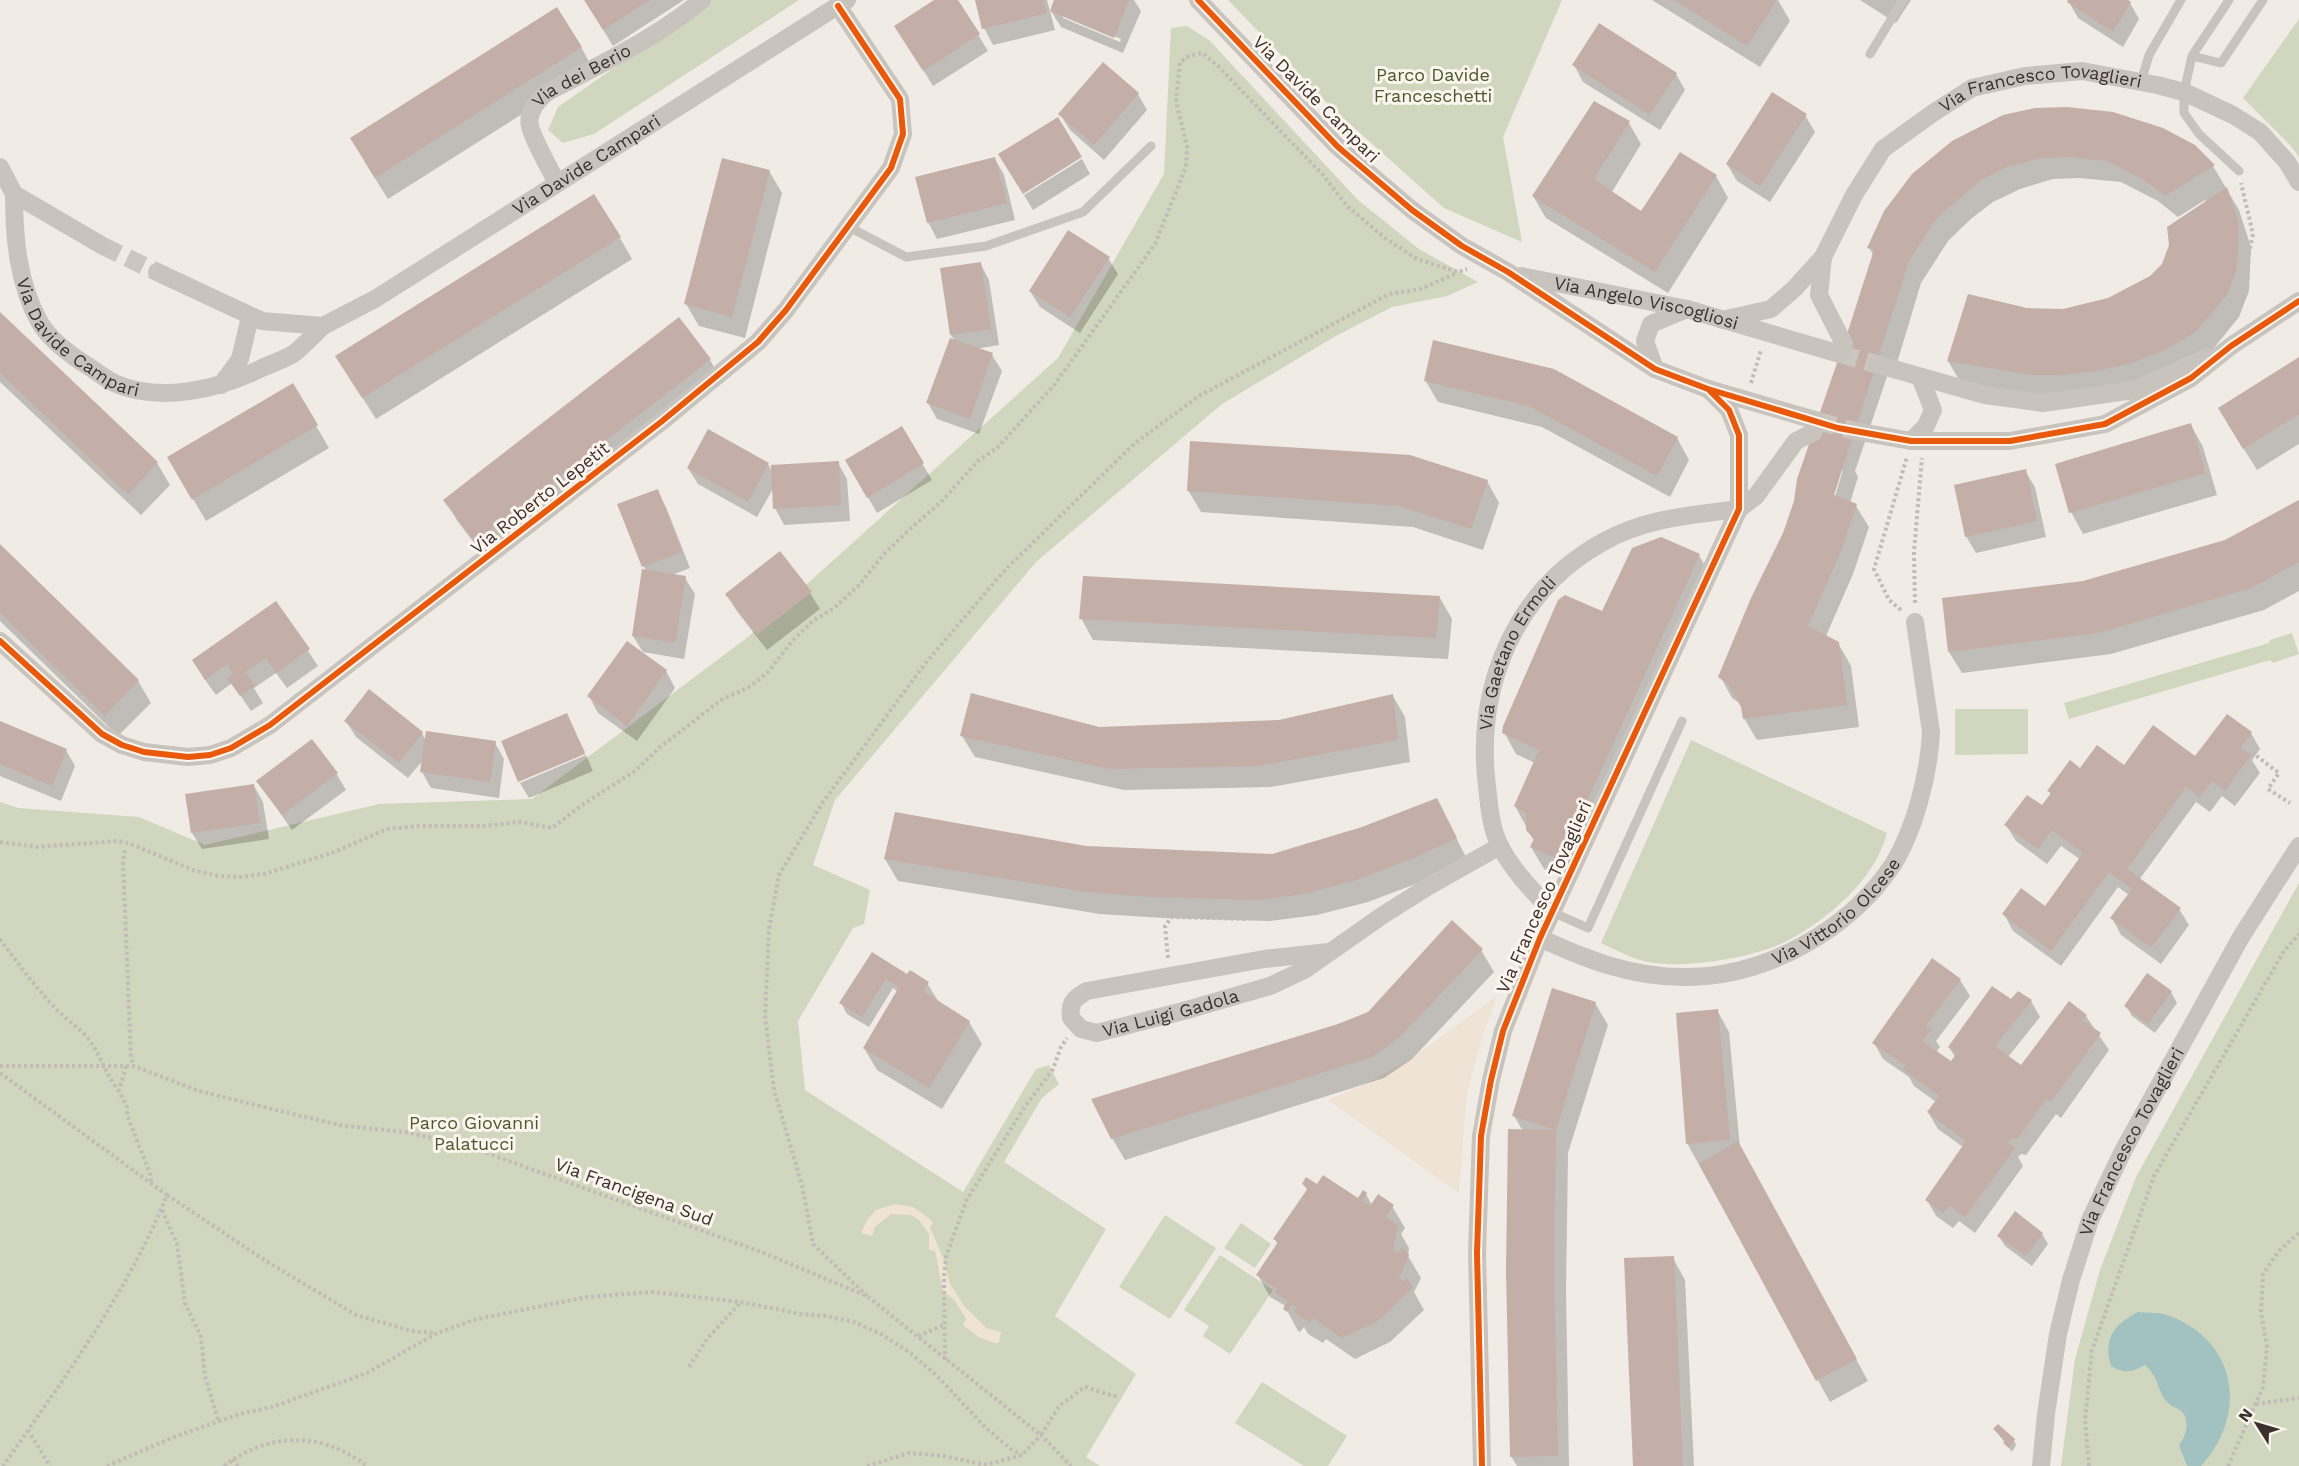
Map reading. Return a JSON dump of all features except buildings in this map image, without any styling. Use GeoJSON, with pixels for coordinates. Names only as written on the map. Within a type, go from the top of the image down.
{"type":"FeatureCollection","features":[{"type":"Feature","properties":{"kind":"street","name":"Via dei Berio"},"geometry":{"type":"LineString","coordinates":[[557,183],[529,126],[533,107],[538,100],[546,93],[634,46],[680,18],[702,0]]}},
{"type":"Feature","properties":{"kind":"street","name":"Via Davide Campari"},"geometry":{"type":"LineString","coordinates":[[1197,0],[1338,147],[1412,210],[1462,246],[1508,272]]}},
{"type":"Feature","properties":{"kind":"street","name":"Via Davide Campari"},"geometry":{"type":"LineString","coordinates":[[0,167],[14,222],[19,263],[28,300],[42,325],[59,344],[83,364],[114,383],[151,393],[205,390],[242,378],[293,354],[323,326],[375,299],[842,3]]}},
{"type":"Feature","properties":{"kind":"street","name":"Via Roberto Lepetit"},"geometry":{"type":"LineString","coordinates":[[0,641],[102,734],[122,745],[144,752],[188,757],[210,754],[231,748],[270,725],[661,422],[750,349],[786,310],[891,168],[903,134],[900,99],[842,3]]}},
{"type":"Feature","properties":{"kind":"street","name":"Via Francesco Tovaglieri"},"geometry":{"type":"LineString","coordinates":[[1823,257],[1854,195],[1883,149],[1933,112],[1972,88],[2025,76],[2082,71],[2184,92],[2233,115],[2260,132],[2287,162],[2299,182]]}},
{"type":"Feature","properties":{"kind":"street"},"geometry":{"type":"LineString","coordinates":[[7,200],[103,246]]}},
{"type":"Feature","properties":{"kind":"street"},"geometry":{"type":"LineString","coordinates":[[1722,320],[1771,309],[1794,289],[1823,257]]}},
{"type":"Feature","properties":{"kind":"street","name":"Via Angelo Viscogliosi"},"geometry":{"type":"LineString","coordinates":[[1508,272],[1556,284],[1687,309],[1766,332],[1842,349],[1819,295],[1823,257]]}},
{"type":"Feature","properties":{"kind":"street"},"geometry":{"type":"LineString","coordinates":[[157,272],[262,321],[323,326]]}},
{"type":"Feature","properties":{"kind":"street","name":"Via Angelo Viscogliosi"},"geometry":{"type":"LineString","coordinates":[[1508,272],[1655,369],[1816,427],[1796,441],[1756,496],[1740,510]]}},
{"type":"Feature","properties":{"kind":"street"},"geometry":{"type":"LineString","coordinates":[[1855,431],[1918,441],[2010,441],[2105,424],[2191,378],[2231,346],[2299,301]]}},
{"type":"Feature","properties":{"kind":"street"},"geometry":{"type":"LineString","coordinates":[[1655,369],[1645,341],[1651,324],[1687,309]]}},
{"type":"Feature","properties":{"kind":"street"},"geometry":{"type":"LineString","coordinates":[[221,385],[240,359],[250,317]]}},
{"type":"Feature","properties":{"kind":"street"},"geometry":{"type":"LineString","coordinates":[[1876,364],[1985,395],[2043,403],[2134,390],[2231,346]]}},
{"type":"Feature","properties":{"kind":"street"},"geometry":{"type":"LineString","coordinates":[[1918,441],[1934,410],[1920,377]]}},
{"type":"Feature","properties":{"kind":"street"},"geometry":{"type":"LineString","coordinates":[[1708,389],[1729,410],[1739,435],[1740,510]]}},
{"type":"Feature","properties":{"kind":"street","name":"Via Francesco Tovaglieri"},"geometry":{"type":"LineString","coordinates":[[1482,1466],[1477,1253],[1481,1136],[1503,1031],[1540,938],[1740,510]]}},
{"type":"Feature","properties":{"kind":"street","name":"Via Gaetano Ermoli"},"geometry":{"type":"LineString","coordinates":[[1552,912],[1526,883],[1500,846],[1493,824],[1484,747],[1486,717],[1501,656],[1530,607],[1565,569],[1592,549],[1644,524],[1740,510]]}},
{"type":"Feature","properties":{"kind":"street","name":"Via Vittorio Olcese"},"geometry":{"type":"LineString","coordinates":[[1540,938],[1586,959],[1636,973],[1687,977],[1713,976],[1742,971],[1787,954],[1846,914],[1865,897],[1892,865],[1908,832],[1922,788],[1930,748],[1930,724],[1915,622]]}},
{"type":"Feature","properties":{"kind":"street","name":"Via Luigi Gadola"},"geometry":{"type":"LineString","coordinates":[[1329,952],[1264,959],[1087,991],[1076,996],[1071,1003],[1070,1012],[1076,1024],[1089,1032],[1097,1033],[1270,986],[1306,969],[1429,886],[1500,846]]}},
{"type":"Feature","properties":{"kind":"street","name":"Via Francesco Tovaglieri"},"geometry":{"type":"LineString","coordinates":[[2042,1466],[2046,1414],[2058,1334],[2071,1280],[2090,1220],[2123,1151],[2241,937],[2299,846]]}},
{"type":"Feature","properties":{"kind":"lane"},"geometry":{"type":"LineString","coordinates":[[1870,54],[1904,0]]}},
{"type":"Feature","properties":{"kind":"lane"},"geometry":{"type":"LineString","coordinates":[[2141,82],[2149,55],[2181,0]]}},
{"type":"Feature","properties":{"kind":"lane"},"geometry":{"type":"LineString","coordinates":[[2229,0],[2192,56],[2184,92],[2184,112],[2199,134],[2240,171]]}},
{"type":"Feature","properties":{"kind":"lane"},"geometry":{"type":"LineString","coordinates":[[2192,56],[2221,63],[2263,0]]}},
{"type":"Feature","properties":{"kind":"lane"},"geometry":{"type":"LineString","coordinates":[[849,227],[906,257],[986,246],[1083,212],[1151,146]]}},
{"type":"Feature","properties":{"kind":"lane"},"geometry":{"type":"LineString","coordinates":[[1552,912],[1588,928],[1682,721]]}},
{"type":"Feature","properties":{"kind":"path"},"geometry":{"type":"LineString","coordinates":[[0,843],[37,847],[118,841],[131,844],[193,870],[218,876],[241,877],[264,874],[332,853],[387,829],[419,826],[483,826],[520,822],[552,828],[565,820],[582,805],[635,771],[721,700],[751,686],[767,673],[794,639],[814,620],[833,609],[860,584],[883,555],[941,502],[978,461],[998,447],[1056,384],[1155,244],[1186,166],[1187,146],[1176,102],[1180,62],[1189,56],[1202,53],[1217,65],[1323,175],[1347,206],[1385,238],[1417,259],[1458,272]]}},
{"type":"Feature","properties":{"kind":"path"},"geometry":{"type":"LineString","coordinates":[[2231,346],[2225,321],[2243,280],[2253,234],[2242,191],[2240,171]]}},
{"type":"Feature","properties":{"kind":"path"},"geometry":{"type":"LineString","coordinates":[[867,1296],[813,1244],[802,1185],[774,1090],[765,1015],[768,928],[779,875],[823,802],[924,665],[1005,570],[1134,444],[1199,396],[1389,294],[1421,289],[1488,261]]}},
{"type":"Feature","properties":{"kind":"path"},"geometry":{"type":"LineString","coordinates":[[1746,400],[1766,332]]}},
{"type":"Feature","properties":{"kind":"path"},"geometry":{"type":"LineString","coordinates":[[1915,622],[1889,600],[1874,569],[1918,441]]}},
{"type":"Feature","properties":{"kind":"path"},"geometry":{"type":"LineString","coordinates":[[1915,622],[1914,552],[1918,441]]}},
{"type":"Feature","properties":{"kind":"path"},"geometry":{"type":"LineString","coordinates":[[2242,745],[2279,772],[2268,789],[2290,803]]}},
{"type":"Feature","properties":{"kind":"path"},"geometry":{"type":"LineString","coordinates":[[125,850],[123,862],[131,1058],[134,1066]]}},
{"type":"Feature","properties":{"kind":"path"},"geometry":{"type":"LineString","coordinates":[[1169,976],[1166,926],[1172,917],[1246,919],[1257,917],[1310,907],[1392,876]]}},
{"type":"Feature","properties":{"kind":"path"},"geometry":{"type":"LineString","coordinates":[[2089,1466],[2085,1420],[2092,1350],[2154,1176],[2284,951],[2299,934]]}},
{"type":"Feature","properties":{"kind":"path"},"geometry":{"type":"LineString","coordinates":[[0,939],[37,987],[87,1038],[127,1107],[130,1123],[151,1176],[151,1183]]}},
{"type":"Feature","properties":{"kind":"path"},"geometry":{"type":"LineString","coordinates":[[945,1360],[944,1277],[946,1257],[967,1199],[1024,1108],[1053,1069],[1061,1047],[1076,1024]]}},
{"type":"Feature","properties":{"kind":"path"},"geometry":{"type":"LineString","coordinates":[[119,1091],[126,1066]]}},
{"type":"Feature","properties":{"kind":"path"},"geometry":{"type":"LineString","coordinates":[[0,1073],[167,1194],[266,1261],[356,1315],[412,1331],[437,1333]]}},
{"type":"Feature","properties":{"kind":"path"},"geometry":{"type":"LineString","coordinates":[[3,1466],[53,1395],[122,1286],[162,1209],[167,1194]]}},
{"type":"Feature","properties":{"kind":"path"},"geometry":{"type":"LineString","coordinates":[[162,1209],[177,1244],[185,1303],[201,1337],[205,1376],[219,1423]]}},
{"type":"Feature","properties":{"kind":"path"},"geometry":{"type":"LineString","coordinates":[[2228,1466],[2263,1387],[2267,1347],[2260,1312],[2263,1274],[2279,1251],[2299,1233]]}},
{"type":"Feature","properties":{"kind":"path"},"geometry":{"type":"LineString","coordinates":[[107,1466],[174,1437],[219,1423],[239,1414],[272,1407],[367,1373],[437,1333],[477,1319],[587,1298],[652,1292],[740,1302],[854,1322],[881,1334],[909,1352],[936,1375],[987,1429],[1022,1455]]}},
{"type":"Feature","properties":{"kind":"path"},"geometry":{"type":"LineString","coordinates":[[689,1367],[707,1339],[740,1302]]}},
{"type":"Feature","properties":{"kind":"path"},"geometry":{"type":"LineString","coordinates":[[918,1336],[946,1324]]}},
{"type":"Feature","properties":{"kind":"path"},"geometry":{"type":"LineString","coordinates":[[867,1466],[909,1453],[944,1456],[985,1465],[1022,1455],[1041,1436],[1060,1406],[1085,1387],[1117,1397]]}},
{"type":"Feature","properties":{"kind":"path"},"geometry":{"type":"LineString","coordinates":[[2255,1405],[2299,1398]]}},
{"type":"Feature","properties":{"kind":"path"},"geometry":{"type":"LineString","coordinates":[[28,1430],[50,1466]]}},
{"type":"Feature","properties":{"kind":"path"},"geometry":{"type":"LineString","coordinates":[[224,1466],[255,1447],[279,1441],[304,1440],[328,1444],[351,1454],[368,1466]]}},
{"type":"Feature","properties":{"kind":"path"},"geometry":{"type":"LineString","coordinates":[[233,1459],[238,1466]]}},
{"type":"Feature","properties":{"kind":"green space"},"geometry":{"type":"Polygon","coordinates":[[[711,0],[799,0],[594,134],[563,143],[548,130],[558,107],[711,0]]]}},
{"type":"Feature","properties":{"kind":"green space","name":"Parco Davide Franceschetti"},"geometry":{"type":"Polygon","coordinates":[[[1228,0],[1562,0],[1503,137],[1522,242],[1444,208],[1333,109],[1228,0]]]}},
{"type":"Feature","properties":{"kind":"green space"},"geometry":{"type":"Polygon","coordinates":[[[2299,19],[2299,157],[2243,98],[2299,19]]]}},
{"type":"Feature","properties":{"kind":"green space","name":"Parco Giovanni Palatucci"},"geometry":{"type":"Polygon","coordinates":[[[1187,26],[1210,41],[1358,200],[1419,249],[1478,282],[1447,296],[1392,307],[1334,337],[1222,404],[1036,562],[835,800],[813,865],[870,890],[864,924],[853,928],[798,1021],[805,1090],[963,1192],[1036,1069],[1049,1065],[1059,1084],[1042,1098],[1004,1162],[1106,1229],[1055,1316],[1136,1374],[1086,1457],[1100,1466],[0,1466],[0,802],[18,808],[139,817],[205,845],[379,804],[532,799],[748,637],[1058,358],[1164,174],[1171,28],[1187,26]]]}},
{"type":"Feature","properties":{"kind":"green space"},"geometry":{"type":"Polygon","coordinates":[[[2292,633],[2299,654],[2273,663],[2270,660],[2069,719],[2064,703],[2269,643],[2270,640],[2292,633]]]}},
{"type":"Feature","properties":{"kind":"green space"},"geometry":{"type":"Polygon","coordinates":[[[1955,709],[2028,709],[2028,754],[1955,755],[1955,709]]]}},
{"type":"Feature","properties":{"kind":"green space"},"geometry":{"type":"Polygon","coordinates":[[[1691,740],[1887,833],[1872,867],[1861,882],[1833,910],[1787,941],[1738,957],[1700,963],[1648,962],[1630,957],[1601,943],[1691,740]]]}},
{"type":"Feature","properties":{"kind":"green space"},"geometry":{"type":"Polygon","coordinates":[[[2299,883],[2299,1466],[2061,1466],[2075,1359],[2100,1270],[2136,1177],[2299,883]]]}},
{"type":"Feature","properties":{"kind":"green space"},"geometry":{"type":"Polygon","coordinates":[[[1165,1215],[1216,1248],[1170,1319],[1119,1287],[1165,1215]]]}},
{"type":"Feature","properties":{"kind":"green space"},"geometry":{"type":"Polygon","coordinates":[[[1241,1223],[1271,1244],[1255,1268],[1224,1248],[1241,1223]]]}},
{"type":"Feature","properties":{"kind":"green space"},"geometry":{"type":"Polygon","coordinates":[[[1220,1255],[1273,1290],[1230,1354],[1203,1336],[1209,1326],[1184,1310],[1220,1255]]]}},
{"type":"Feature","properties":{"kind":"green space"},"geometry":{"type":"Polygon","coordinates":[[[1262,1382],[1347,1436],[1328,1466],[1304,1466],[1235,1423],[1262,1382]]]}},
{"type":"Feature","properties":{"kind":"shaded area"},"geometry":{"type":"Polygon","coordinates":[[[1497,996],[1483,1035],[1467,1093],[1459,1193],[1328,1100],[1365,1084],[1414,1057],[1497,996]]]}},
{"type":"Feature","properties":{"kind":"shaded area"},"geometry":{"type":"Polygon","coordinates":[[[895,1204],[913,1207],[933,1223],[930,1227],[943,1258],[950,1284],[965,1307],[986,1328],[1001,1332],[999,1343],[979,1337],[963,1325],[966,1318],[954,1300],[943,1291],[935,1251],[929,1250],[929,1234],[919,1220],[911,1215],[891,1214],[875,1227],[872,1236],[861,1233],[867,1220],[876,1210],[895,1204]]]}},
{"type":"Feature","properties":{"kind":"water"},"geometry":{"type":"Polygon","coordinates":[[[2138,1312],[2170,1316],[2193,1328],[2210,1343],[2222,1361],[2229,1382],[2230,1403],[2226,1425],[2216,1446],[2201,1466],[2187,1466],[2179,1445],[2186,1432],[2186,1418],[2180,1410],[2167,1402],[2150,1370],[2145,1365],[2128,1371],[2111,1366],[2108,1348],[2112,1334],[2122,1322],[2138,1312]]]}},
{"type":"Feature","properties":{"kind":"tunnel"},"geometry":{"type":"LineString","coordinates":[[103,246],[157,272]]}},
{"type":"Feature","properties":{"kind":"tunnel"},"geometry":{"type":"LineString","coordinates":[[1840,354],[1876,364]]}},
{"type":"Feature","properties":{"kind":"tunnel"},"geometry":{"type":"LineString","coordinates":[[1818,421],[1855,431]]}},
{"type":"Feature","properties":{"kind":"cycle path"},"geometry":{"type":"LineString","coordinates":[[1198,0],[1338,147],[1412,210],[1462,246],[1508,272],[1655,369],[1708,389],[1838,428],[1911,441],[2010,441],[2105,424],[2191,378],[2231,346],[2299,301]]}},
{"type":"Feature","properties":{"kind":"cycle path"},"geometry":{"type":"LineString","coordinates":[[0,641],[102,734],[122,745],[144,752],[188,757],[210,755],[231,748],[270,725],[661,422],[758,342],[786,310],[891,168],[903,134],[900,99],[838,6]]}},
{"type":"Feature","properties":{"kind":"cycle path"},"geometry":{"type":"LineString","coordinates":[[1482,1466],[1477,1253],[1481,1136],[1491,1080],[1503,1031],[1540,938],[1739,509],[1739,435],[1729,410],[1710,391]]}}]}
